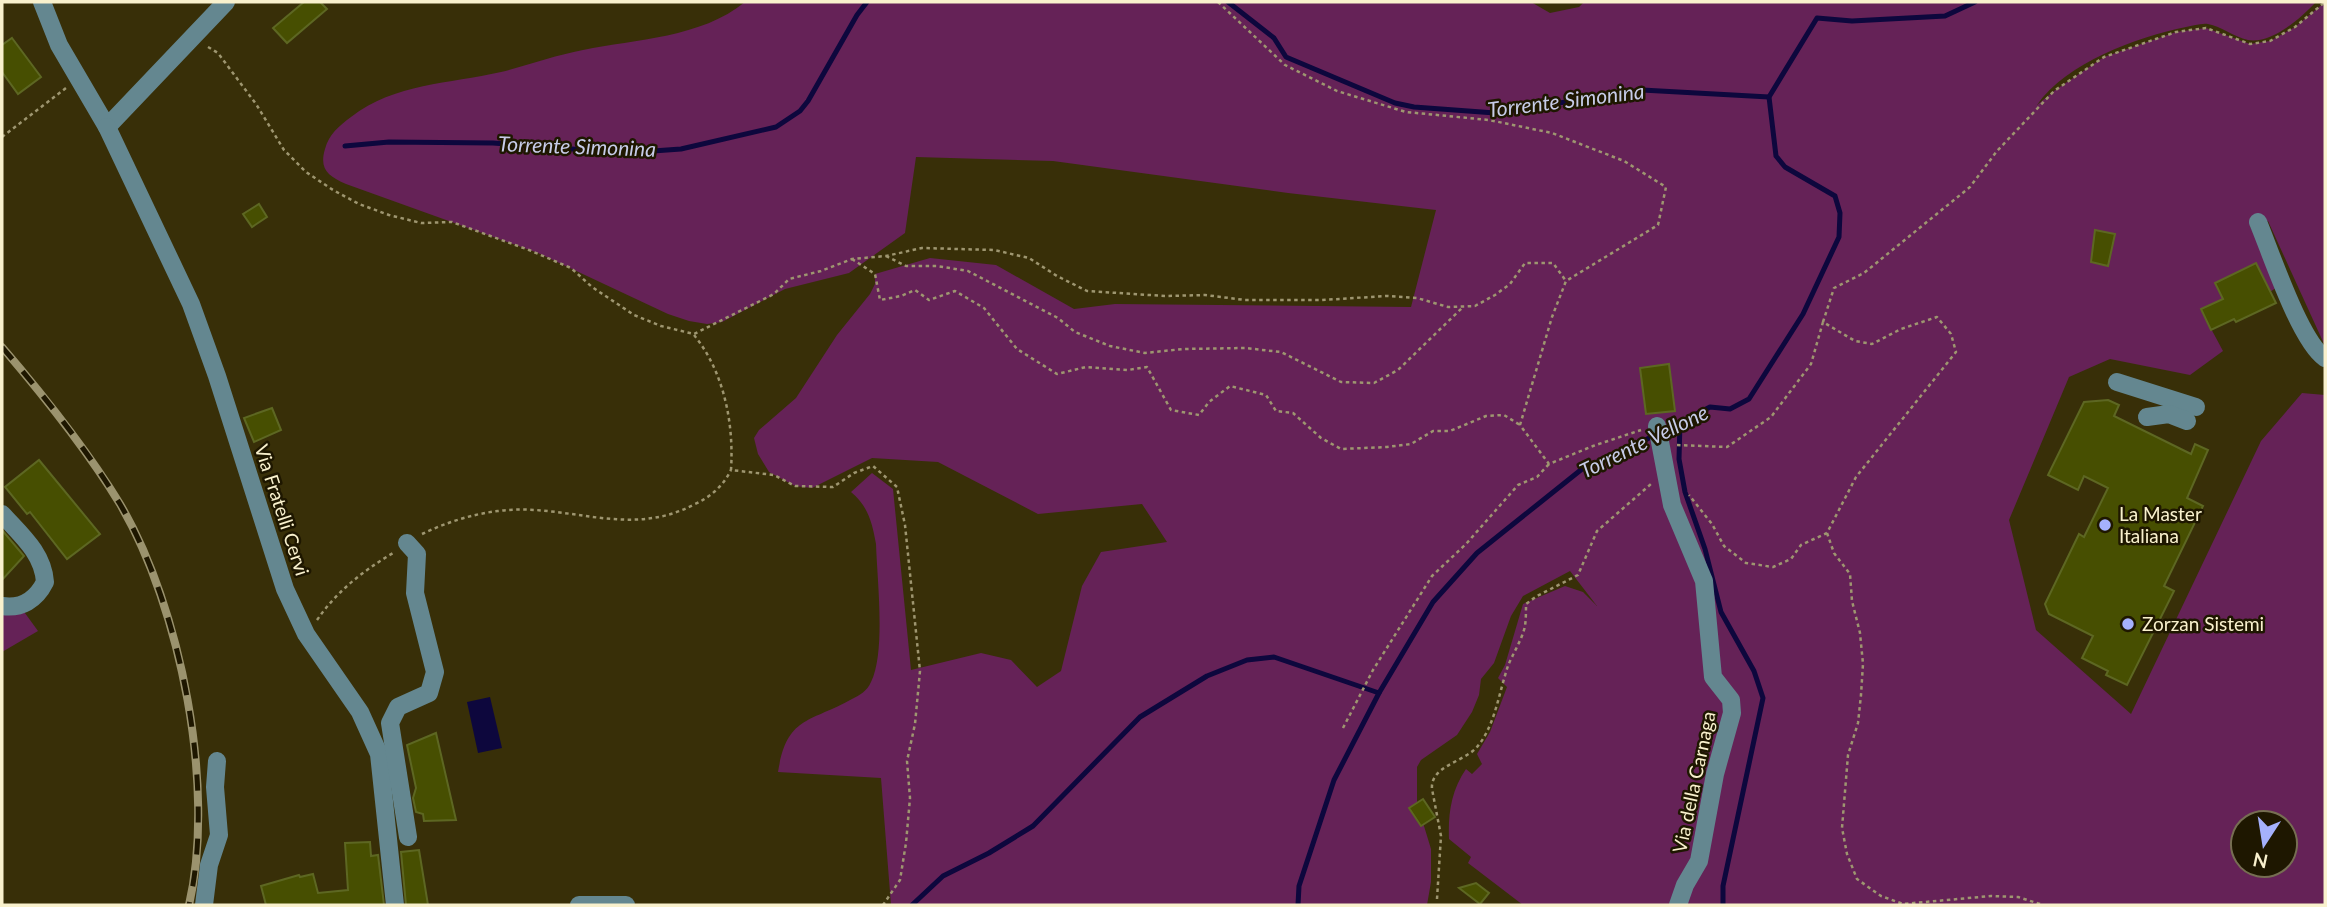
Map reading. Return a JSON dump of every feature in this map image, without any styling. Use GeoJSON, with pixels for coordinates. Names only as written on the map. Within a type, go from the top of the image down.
{"type":"FeatureCollection","features":[{"type":"Feature","properties":{"kind":"street","name":"Via Fratelli Cervi"},"geometry":{"type":"LineString","coordinates":[[42,2],[59,45],[107,127],[191,304],[217,376],[285,589],[306,634],[360,712],[374,740],[382,768],[395,905]]}},
{"type":"Feature","properties":{"kind":"street"},"geometry":{"type":"LineString","coordinates":[[107,127],[226,2]]}},
{"type":"Feature","properties":{"kind":"street"},"geometry":{"type":"LineString","coordinates":[[2259,222],[2300,321],[2317,352],[2325,358]]}},
{"type":"Feature","properties":{"kind":"street"},"geometry":{"type":"LineString","coordinates":[[2117,382],[2192,414],[2147,417]]}},
{"type":"Feature","properties":{"kind":"street","name":"Via della Carnaga"},"geometry":{"type":"LineString","coordinates":[[1657,426],[1672,505],[1704,581],[1713,677],[1731,701],[1732,713],[1714,774],[1699,861],[1685,885],[1678,905]]}},
{"type":"Feature","properties":{"kind":"street"},"geometry":{"type":"LineString","coordinates":[[2,514],[36,551],[45,582],[32,600],[13,607],[2,606]]}},
{"type":"Feature","properties":{"kind":"street"},"geometry":{"type":"LineString","coordinates":[[407,543],[417,554],[415,593],[435,672],[429,693],[398,707],[390,723],[408,837]]}},
{"type":"Feature","properties":{"kind":"street"},"geometry":{"type":"LineString","coordinates":[[360,712],[390,723]]}},
{"type":"Feature","properties":{"kind":"street"},"geometry":{"type":"LineString","coordinates":[[204,905],[209,866],[219,835],[215,786],[217,761]]}},
{"type":"Feature","properties":{"kind":"street"},"geometry":{"type":"LineString","coordinates":[[579,905],[626,905]]}},
{"type":"Feature","properties":{"kind":"path"},"geometry":{"type":"LineString","coordinates":[[1218,2],[1285,65],[1337,92],[1406,113],[1489,120],[1552,133],[1624,161],[1666,187],[1658,225],[1566,281],[1552,317],[1520,425]]}},
{"type":"Feature","properties":{"kind":"path"},"geometry":{"type":"LineString","coordinates":[[1660,444],[1727,447],[1771,417],[1811,363],[1834,288],[1864,273],[1970,187],[1997,151],[2054,91],[2104,57],[2176,32],[2206,28],[2250,44],[2270,41],[2295,27],[2325,2]]}},
{"type":"Feature","properties":{"kind":"path"},"geometry":{"type":"LineString","coordinates":[[188,41],[218,53],[256,104],[284,150],[306,172],[333,190],[359,204],[389,215],[421,223],[452,222],[529,250],[570,268],[592,287],[634,315],[694,334],[708,352],[717,373],[733,440],[732,470],[723,485],[700,502],[662,517],[636,521],[612,520],[559,511],[499,510],[441,525],[407,543],[353,580],[330,603],[306,634]]}},
{"type":"Feature","properties":{"kind":"path"},"geometry":{"type":"LineString","coordinates":[[2,136],[79,78]]}},
{"type":"Feature","properties":{"kind":"path"},"geometry":{"type":"LineString","coordinates":[[694,334],[774,294],[789,279],[852,259],[886,256],[922,248],[994,250],[1029,258],[1056,276],[1087,291],[1165,296],[1205,295],[1245,300],[1322,300],[1387,296],[1417,298],[1448,307],[1475,306],[1510,284],[1525,263],[1553,263],[1566,281]]}},
{"type":"Feature","properties":{"kind":"path"},"geometry":{"type":"LineString","coordinates":[[886,256],[906,266],[937,266],[968,271],[1058,318],[1075,332],[1110,346],[1146,353],[1183,349],[1245,348],[1281,352],[1340,382],[1374,383],[1398,370],[1463,306]]}},
{"type":"Feature","properties":{"kind":"path"},"geometry":{"type":"LineString","coordinates":[[852,259],[875,274],[880,300],[915,290],[929,300],[955,291],[984,308],[1017,349],[1057,374],[1086,368],[1128,370],[1147,367],[1171,410],[1199,415],[1209,402],[1230,386],[1266,395],[1276,411],[1293,413],[1321,438],[1341,449],[1411,444],[1433,431],[1450,431],[1486,416],[1504,415],[1520,425],[1549,464]]}},
{"type":"Feature","properties":{"kind":"path"},"geometry":{"type":"LineString","coordinates":[[1437,899],[1441,836],[1432,782],[1439,771],[1471,753],[1479,744],[1488,727],[1523,632],[1527,604],[1577,575],[1597,531],[1647,485],[1667,479],[1682,488],[1697,504],[1724,546],[1746,563],[1773,567],[1791,559],[1801,545],[1827,533],[1856,477],[1956,352],[1951,334],[1937,317],[1901,329],[1872,344],[1855,341],[1823,322]]}},
{"type":"Feature","properties":{"kind":"path"},"geometry":{"type":"LineString","coordinates":[[1343,728],[1373,670],[1432,576],[1466,544],[1518,485],[1536,477],[1549,464],[1623,435]]}},
{"type":"Feature","properties":{"kind":"path"},"geometry":{"type":"LineString","coordinates":[[732,470],[774,475],[795,486],[833,487],[855,472],[873,466],[897,487],[905,525],[920,671],[915,724],[907,761],[910,798],[906,843],[900,880],[883,905]]}},
{"type":"Feature","properties":{"kind":"path"},"geometry":{"type":"LineString","coordinates":[[1827,533],[1834,552],[1850,574],[1862,654],[1858,723],[1848,755],[1842,828],[1847,854],[1857,879],[1881,896],[1903,904],[1991,896],[2018,897],[2043,905]]}},
{"type":"Feature","properties":{"kind":"shaded area"},"geometry":{"type":"Polygon","coordinates":[[[745,2],[1531,2],[1550,13],[1579,7],[1584,2],[2316,2],[2285,29],[2267,38],[2243,39],[2205,24],[2125,45],[2084,64],[2066,76],[2037,105],[2104,57],[2176,32],[2206,28],[2250,44],[2270,41],[2295,27],[2325,2],[2325,346],[2268,221],[2250,226],[2280,285],[2270,292],[2223,299],[2201,310],[2223,351],[2190,375],[2110,359],[2069,377],[2009,520],[2036,630],[2131,714],[2261,441],[2302,393],[2325,395],[2325,905],[1523,905],[1468,863],[1471,857],[1449,839],[1450,812],[1454,794],[1466,769],[1472,774],[1482,764],[1477,754],[1490,732],[1507,687],[1498,678],[1505,665],[1523,604],[1565,586],[1583,592],[1597,606],[1570,571],[1523,596],[1511,616],[1494,663],[1481,679],[1479,695],[1472,712],[1457,735],[1421,760],[1417,767],[1417,803],[1431,849],[1431,882],[1427,905],[891,905],[881,778],[778,772],[787,740],[794,731],[812,718],[863,692],[876,669],[879,595],[876,544],[868,515],[862,503],[851,492],[872,473],[893,489],[911,670],[981,653],[1011,660],[1037,687],[1061,671],[1082,586],[1101,552],[1167,542],[1142,504],[1038,514],[938,462],[872,458],[812,488],[795,486],[769,472],[758,454],[754,438],[759,430],[796,398],[837,335],[870,294],[875,284],[875,274],[930,258],[996,265],[1074,309],[1115,304],[1411,307],[1436,210],[1053,161],[916,157],[905,233],[849,273],[785,289],[722,322],[707,324],[668,314],[538,253],[346,184],[330,175],[324,167],[325,149],[335,131],[351,117],[386,97],[423,86],[501,72],[573,52],[667,35],[709,23],[745,2]]]}},
{"type":"Feature","properties":{"kind":"shaded area"},"geometry":{"type":"Polygon","coordinates":[[[2,606],[22,609],[38,631],[2,652],[2,606]]]}},
{"type":"Feature","properties":{"kind":"shaded area"},"geometry":{"type":"Polygon","coordinates":[[[490,697],[502,748],[478,753],[467,702],[490,697]]]}},
{"type":"Feature","properties":{"kind":"building"},"geometry":{"type":"Polygon","coordinates":[[[304,2],[320,2],[327,9],[287,43],[273,28],[304,2]]]}},
{"type":"Feature","properties":{"kind":"building"},"geometry":{"type":"Polygon","coordinates":[[[12,38],[41,77],[18,94],[2,72],[2,45],[12,38]]]}},
{"type":"Feature","properties":{"kind":"building"},"geometry":{"type":"Polygon","coordinates":[[[259,204],[267,217],[252,227],[243,214],[259,204]]]}},
{"type":"Feature","properties":{"kind":"building"},"geometry":{"type":"Polygon","coordinates":[[[2095,230],[2115,234],[2108,266],[2091,262],[2095,230]]]}},
{"type":"Feature","properties":{"kind":"building"},"geometry":{"type":"Polygon","coordinates":[[[2256,263],[2276,303],[2236,322],[2234,319],[2211,330],[2201,309],[2223,299],[2215,283],[2256,263]]]}},
{"type":"Feature","properties":{"kind":"building"},"geometry":{"type":"Polygon","coordinates":[[[1669,364],[1675,411],[1646,414],[1640,368],[1669,364]]]}},
{"type":"Feature","properties":{"kind":"building"},"geometry":{"type":"Polygon","coordinates":[[[2108,400],[2119,405],[2114,416],[2191,454],[2195,444],[2208,450],[2187,498],[2203,506],[2164,586],[2174,591],[2127,685],[2106,675],[2108,671],[2082,658],[2093,636],[2049,614],[2045,604],[2079,534],[2084,537],[2108,488],[2084,476],[2078,490],[2048,475],[2084,402],[2108,400]]]}},
{"type":"Feature","properties":{"kind":"building"},"geometry":{"type":"Polygon","coordinates":[[[272,408],[281,430],[254,442],[244,418],[272,408]]]}},
{"type":"Feature","properties":{"kind":"building"},"geometry":{"type":"Polygon","coordinates":[[[39,460],[100,534],[67,559],[30,512],[27,514],[5,487],[39,460]]]}},
{"type":"Feature","properties":{"kind":"building"},"geometry":{"type":"Polygon","coordinates":[[[2,530],[24,556],[2,580],[2,530]]]}},
{"type":"Feature","properties":{"kind":"building"},"geometry":{"type":"Polygon","coordinates":[[[436,733],[456,820],[424,821],[423,814],[416,812],[413,798],[416,788],[407,745],[436,733]]]}},
{"type":"Feature","properties":{"kind":"building"},"geometry":{"type":"Polygon","coordinates":[[[1423,799],[1435,817],[1421,826],[1409,808],[1423,799]]]}},
{"type":"Feature","properties":{"kind":"building"},"geometry":{"type":"Polygon","coordinates":[[[370,842],[371,856],[378,855],[384,905],[266,905],[261,886],[299,875],[313,874],[318,893],[348,890],[345,843],[370,842]]]}},
{"type":"Feature","properties":{"kind":"building"},"geometry":{"type":"Polygon","coordinates":[[[419,850],[428,905],[406,905],[401,852],[419,850]]]}},
{"type":"Feature","properties":{"kind":"building"},"geometry":{"type":"Polygon","coordinates":[[[1476,883],[1489,893],[1480,904],[1459,888],[1476,883]]]}},
{"type":"Feature","properties":{"kind":"waterway","name":"Torrente Simonina"},"geometry":{"type":"LineString","coordinates":[[345,146],[389,142],[493,143],[625,153],[681,149],[776,127],[800,111],[808,101],[867,2]]}},
{"type":"Feature","properties":{"kind":"waterway","name":"Torrente Simonina"},"geometry":{"type":"LineString","coordinates":[[1228,2],[1274,38],[1286,57],[1395,103],[1414,107],[1495,113],[1642,90],[1769,97]]}},
{"type":"Feature","properties":{"kind":"waterway","name":"Torrente Vellone"},"geometry":{"type":"LineString","coordinates":[[1298,905],[1299,886],[1334,780],[1379,693],[1433,602],[1477,553],[1582,469],[1710,407],[1730,409],[1749,399],[1803,314],[1839,237],[1840,213],[1835,196],[1785,167],[1776,156],[1769,97],[1817,18],[1852,21],[1945,16],[1975,2]]}},
{"type":"Feature","properties":{"kind":"waterway"},"geometry":{"type":"LineString","coordinates":[[1680,422],[1679,459],[1685,492],[1705,549],[1721,612],[1754,671],[1763,698],[1723,886],[1723,905]]}},
{"type":"Feature","properties":{"kind":"waterway"},"geometry":{"type":"LineString","coordinates":[[912,905],[943,876],[989,853],[1033,826],[1140,717],[1207,676],[1247,660],[1274,657],[1379,693]]}},
{"type":"Feature","properties":{"kind":"railway"},"geometry":{"type":"LineString","coordinates":[[2,347],[64,423],[107,483],[142,546],[160,594],[176,646],[188,700],[195,754],[198,808],[196,858],[189,905]]}},
{"type":"Feature","properties":{"kind":"place","name":"La Master Italiana"},"geometry":{"type":"Point","coordinates":[2105,525]}},
{"type":"Feature","properties":{"kind":"place","name":"Zorzan Sistemi"},"geometry":{"type":"Point","coordinates":[2128,624]}}]}
